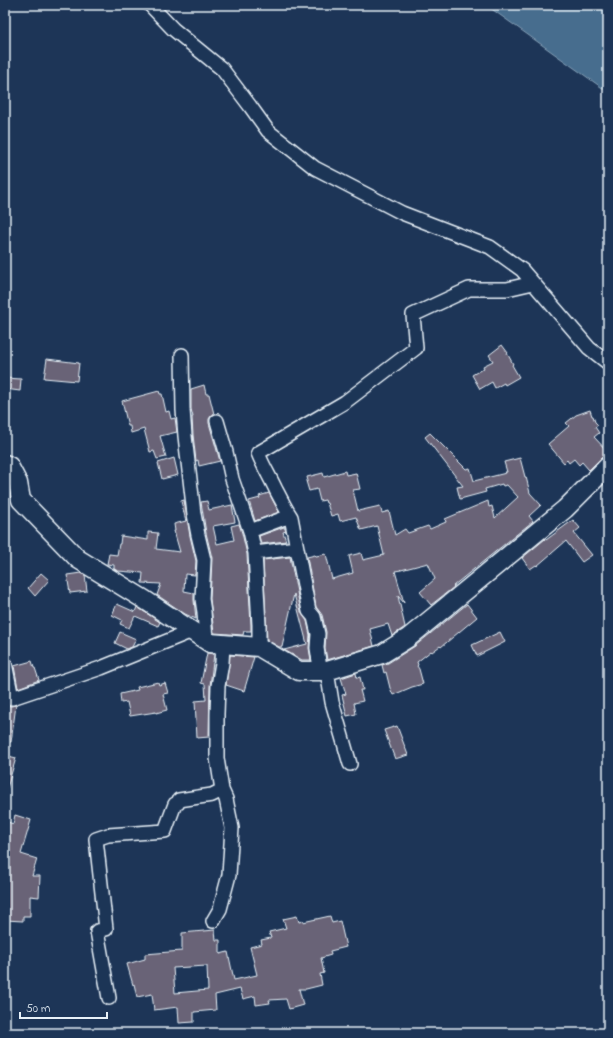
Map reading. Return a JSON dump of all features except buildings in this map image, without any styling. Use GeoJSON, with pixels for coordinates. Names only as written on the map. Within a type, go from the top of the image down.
{"type":"FeatureCollection","features":[{"type":"Feature","properties":{"kind":"street"},"geometry":{"type":"LineString","coordinates":[[150,5],[173,29],[222,69],[268,131],[315,168],[402,214],[490,247],[522,270],[589,348],[608,363]]}},
{"type":"Feature","properties":{"kind":"street"},"geometry":{"type":"LineString","coordinates":[[327,671],[320,668],[317,648],[318,634],[314,617],[308,611],[291,517],[284,507],[258,453],[344,402],[416,348],[413,315],[468,289],[507,289],[533,284]]}},
{"type":"Feature","properties":{"kind":"street"},"geometry":{"type":"LineString","coordinates":[[182,355],[185,436],[196,521],[204,560],[202,599],[204,612],[199,635]]}},
{"type":"Feature","properties":{"kind":"street"},"geometry":{"type":"LineString","coordinates":[[217,421],[232,479],[250,531],[255,553],[259,647]]}},
{"type":"Feature","properties":{"kind":"street"},"geometry":{"type":"LineString","coordinates":[[5,464],[9,466],[18,483],[21,500],[78,559],[210,643],[259,647],[299,671],[327,671],[382,654],[408,638],[565,509],[608,466]]}},
{"type":"Feature","properties":{"kind":"street"},"geometry":{"type":"LineString","coordinates":[[250,531],[291,517]]}},
{"type":"Feature","properties":{"kind":"street"},"geometry":{"type":"LineString","coordinates":[[255,553],[297,548]]}},
{"type":"Feature","properties":{"kind":"street"},"geometry":{"type":"LineString","coordinates":[[5,663],[8,698],[199,635]]}},
{"type":"Feature","properties":{"kind":"street"},"geometry":{"type":"LineString","coordinates":[[213,920],[220,909],[228,875],[232,828],[226,799],[222,790],[217,758],[218,686],[222,663],[223,644]]}},
{"type":"Feature","properties":{"kind":"street"},"geometry":{"type":"LineString","coordinates":[[327,671],[332,702],[350,764]]}},
{"type":"Feature","properties":{"kind":"street"},"geometry":{"type":"LineString","coordinates":[[109,998],[97,931],[106,929],[96,839],[108,835],[164,831],[174,804],[178,803],[179,800],[212,795],[222,790]]}},
{"type":"Feature","properties":{"kind":"water"},"geometry":{"type":"Polygon","coordinates":[[[486,5],[608,5],[608,92],[486,5]]]}}]}
